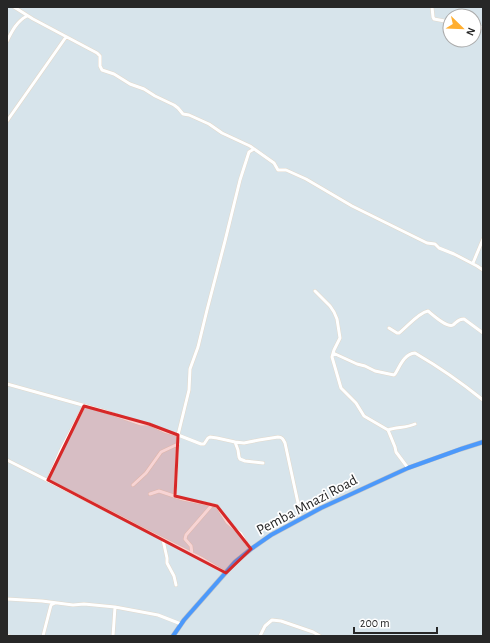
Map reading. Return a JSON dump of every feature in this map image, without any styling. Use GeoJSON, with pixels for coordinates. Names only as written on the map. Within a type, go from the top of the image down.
{"type":"FeatureCollection","features":[{"type":"Feature","properties":{"kind":"main road","name":"Pemba Mnazi Road"},"geometry":{"type":"LineString","coordinates":[[173,636],[181,624],[235,562],[271,535],[301,518],[408,468],[483,442]]}},
{"type":"Feature","properties":{"kind":"street"},"geometry":{"type":"LineString","coordinates":[[14,7],[27,16],[99,55],[102,70],[114,74],[130,84],[144,89],[154,96],[174,105],[183,114],[210,124],[219,131],[246,144],[274,163],[278,170],[286,170],[306,179],[359,210],[427,243],[434,244],[441,249],[451,252],[483,270]]}},
{"type":"Feature","properties":{"kind":"street"},"geometry":{"type":"LineString","coordinates":[[432,7],[434,19],[442,20]]}},
{"type":"Feature","properties":{"kind":"street"},"geometry":{"type":"LineString","coordinates":[[7,41],[16,24],[27,16]]}},
{"type":"Feature","properties":{"kind":"street"},"geometry":{"type":"LineString","coordinates":[[7,121],[66,37]]}},
{"type":"Feature","properties":{"kind":"street"},"geometry":{"type":"LineString","coordinates":[[175,496],[178,435],[189,390],[190,369],[198,347],[240,180],[248,154],[254,149]]}},
{"type":"Feature","properties":{"kind":"street"},"geometry":{"type":"LineString","coordinates":[[473,264],[483,239]]}},
{"type":"Feature","properties":{"kind":"street"},"geometry":{"type":"LineString","coordinates":[[315,292],[330,306],[337,319],[340,338],[333,353],[332,360],[341,388],[356,403],[364,416],[388,430],[396,452],[408,468]]}},
{"type":"Feature","properties":{"kind":"street"},"geometry":{"type":"LineString","coordinates":[[389,328],[399,333],[426,311],[450,326],[460,319],[464,320],[483,333]]}},
{"type":"Feature","properties":{"kind":"street"},"geometry":{"type":"LineString","coordinates":[[333,353],[378,372],[394,375],[408,355],[415,353],[463,384],[483,400]]}},
{"type":"Feature","properties":{"kind":"street"},"geometry":{"type":"LineString","coordinates":[[7,384],[141,424],[149,424],[201,444],[204,444],[208,438],[212,437],[242,444],[281,437],[285,443],[298,503]]}},
{"type":"Feature","properties":{"kind":"street"},"geometry":{"type":"LineString","coordinates":[[48,480],[60,452],[84,406]]}},
{"type":"Feature","properties":{"kind":"street"},"geometry":{"type":"LineString","coordinates":[[388,430],[409,427],[415,424]]}},
{"type":"Feature","properties":{"kind":"street"},"geometry":{"type":"LineString","coordinates":[[235,442],[240,459],[263,463]]}},
{"type":"Feature","properties":{"kind":"street"},"geometry":{"type":"LineString","coordinates":[[133,485],[146,473],[161,452],[178,444]]}},
{"type":"Feature","properties":{"kind":"street"},"geometry":{"type":"LineString","coordinates":[[7,460],[192,554],[226,573]]}},
{"type":"Feature","properties":{"kind":"street"},"geometry":{"type":"LineString","coordinates":[[150,494],[159,491],[219,507],[226,522],[237,530],[251,549]]}},
{"type":"Feature","properties":{"kind":"street"},"geometry":{"type":"LineString","coordinates":[[192,554],[191,546],[185,539],[186,536],[212,504]]}},
{"type":"Feature","properties":{"kind":"street"},"geometry":{"type":"LineString","coordinates":[[163,540],[167,563],[174,576],[176,585]]}},
{"type":"Feature","properties":{"kind":"street"},"geometry":{"type":"LineString","coordinates":[[7,599],[115,607],[158,615],[181,624]]}},
{"type":"Feature","properties":{"kind":"street"},"geometry":{"type":"LineString","coordinates":[[43,636],[51,605],[56,602]]}},
{"type":"Feature","properties":{"kind":"street"},"geometry":{"type":"LineString","coordinates":[[113,636],[115,607]]}},
{"type":"Feature","properties":{"kind":"street"},"geometry":{"type":"LineString","coordinates":[[260,636],[265,626],[272,620],[281,621],[313,632],[320,636]]}},
{"type":"Feature","properties":{"kind":"highlighted area"},"geometry":{"type":"Polygon","coordinates":[[[84,406],[149,424],[178,435],[175,496],[217,506],[251,549],[226,573],[48,480],[84,406]]]}}]}
